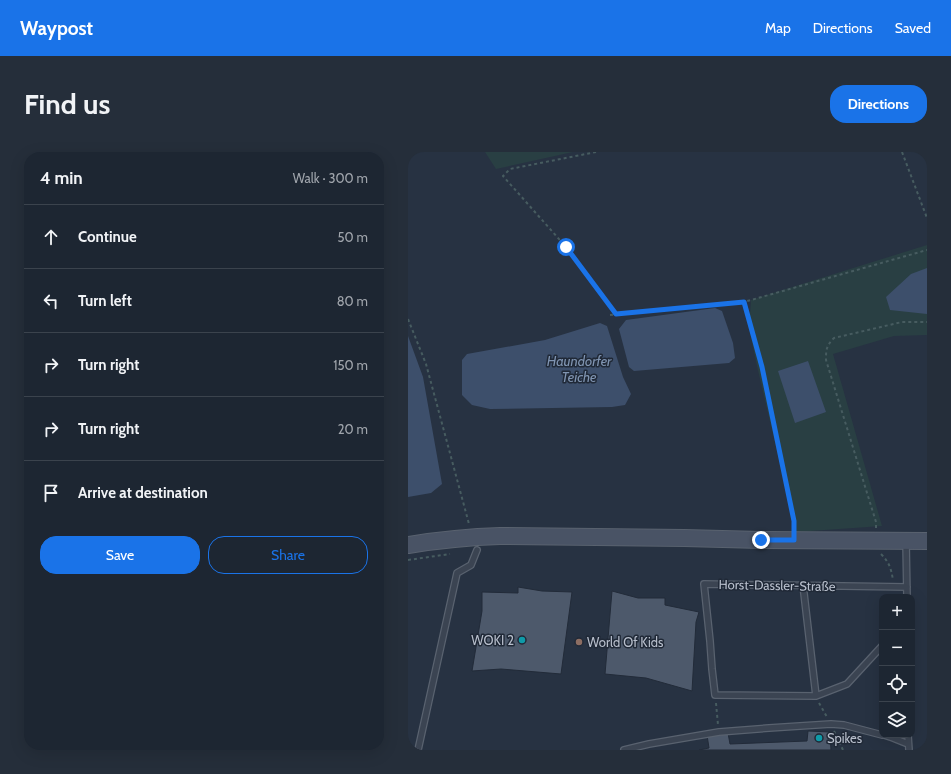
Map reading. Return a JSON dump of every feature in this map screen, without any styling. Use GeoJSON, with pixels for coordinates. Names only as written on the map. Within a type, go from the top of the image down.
{"type":"FeatureCollection","features":[{"type":"Feature","properties":{"kind":"street"},"geometry":{"type":"LineString","coordinates":[[408,545],[435,541],[475,544],[500,536],[794,540],[877,546],[906,541],[927,541]]}},
{"type":"Feature","properties":{"kind":"lane"},"geometry":{"type":"LineString","coordinates":[[906,541],[907,594]]}},
{"type":"Feature","properties":{"kind":"lane"},"geometry":{"type":"LineString","coordinates":[[418,750],[456,573],[471,565],[475,544]]}},
{"type":"Feature","properties":{"kind":"lane","name":"Horst-Dassler-Straße"},"geometry":{"type":"LineString","coordinates":[[715,694],[704,584],[907,586]]}},
{"type":"Feature","properties":{"kind":"lane"},"geometry":{"type":"LineString","coordinates":[[803,585],[816,696]]}},
{"type":"Feature","properties":{"kind":"lane"},"geometry":{"type":"LineString","coordinates":[[715,694],[816,696],[847,684],[879,649]]}},
{"type":"Feature","properties":{"kind":"lane"},"geometry":{"type":"LineString","coordinates":[[624,750],[649,744],[719,732],[831,724],[879,734]]}},
{"type":"Feature","properties":{"kind":"lane"},"geometry":{"type":"LineString","coordinates":[[893,738],[908,747]]}},
{"type":"Feature","properties":{"kind":"path"},"geometry":{"type":"LineString","coordinates":[[596,152],[510,169],[503,176],[566,247],[616,314]]}},
{"type":"Feature","properties":{"kind":"path"},"geometry":{"type":"LineString","coordinates":[[902,152],[927,218]]}},
{"type":"Feature","properties":{"kind":"path"},"geometry":{"type":"LineString","coordinates":[[610,315],[744,302],[927,250]]}},
{"type":"Feature","properties":{"kind":"path"},"geometry":{"type":"LineString","coordinates":[[744,302],[762,367],[794,521],[794,540]]}},
{"type":"Feature","properties":{"kind":"path"},"geometry":{"type":"LineString","coordinates":[[408,319],[426,364],[475,544]]}},
{"type":"Feature","properties":{"kind":"path"},"geometry":{"type":"LineString","coordinates":[[894,586],[891,569],[887,560],[877,546],[876,522],[826,360],[826,350],[829,343],[834,338],[902,322],[927,322]]}},
{"type":"Feature","properties":{"kind":"path"},"geometry":{"type":"LineString","coordinates":[[715,694],[719,732]]}},
{"type":"Feature","properties":{"kind":"green space"},"geometry":{"type":"Polygon","coordinates":[[[485,152],[573,152],[496,169],[485,152]]]}},
{"type":"Feature","properties":{"kind":"green space"},"geometry":{"type":"Polygon","coordinates":[[[927,245],[927,335],[894,336],[833,354],[882,526],[796,532],[749,328],[751,300],[927,245]]]}},
{"type":"Feature","properties":{"kind":"water"},"geometry":{"type":"Polygon","coordinates":[[[927,268],[927,314],[890,310],[886,297],[911,274],[927,268]]]}},
{"type":"Feature","properties":{"kind":"water","name":"Haundorfer Teiche"},"geometry":{"type":"Polygon","coordinates":[[[715,308],[722,311],[733,343],[735,358],[729,363],[634,371],[629,367],[619,329],[626,320],[715,308]]]}},
{"type":"Feature","properties":{"kind":"water","name":"Haundorfer Teiche"},"geometry":{"type":"Polygon","coordinates":[[[600,323],[607,326],[623,377],[631,394],[625,405],[612,407],[490,409],[472,405],[462,395],[462,360],[467,354],[545,340],[600,323]]]}},
{"type":"Feature","properties":{"kind":"water"},"geometry":{"type":"Polygon","coordinates":[[[408,336],[423,377],[442,484],[431,493],[408,497],[408,336]]]}},
{"type":"Feature","properties":{"kind":"water"},"geometry":{"type":"Polygon","coordinates":[[[808,361],[826,412],[795,423],[778,371],[808,361]]]}},
{"type":"Feature","properties":{"kind":"building","name":"WOKI 2"},"geometry":{"type":"Polygon","coordinates":[[[518,587],[542,591],[572,592],[561,674],[501,669],[472,671],[482,611],[482,592],[518,593],[518,587]]]}},
{"type":"Feature","properties":{"kind":"building"},"geometry":{"type":"Polygon","coordinates":[[[612,591],[638,598],[665,598],[665,605],[699,612],[696,622],[692,691],[646,678],[605,674],[612,591]]]}},
{"type":"Feature","properties":{"kind":"building","name":"Spikes"},"geometry":{"type":"Polygon","coordinates":[[[808,731],[830,732],[831,750],[699,750],[709,748],[707,735],[728,733],[730,744],[807,741],[808,731]]]}},
{"type":"Feature","properties":{"kind":"place","name":"WOKI 2"},"geometry":{"type":"Point","coordinates":[522,640]}},
{"type":"Feature","properties":{"kind":"place","name":"World Of Kids"},"geometry":{"type":"Point","coordinates":[579,642]}},
{"type":"Feature","properties":{"kind":"place","name":"Spikes"},"geometry":{"type":"Point","coordinates":[819,738]}},
{"type":"Feature","properties":{"kind":"route"},"geometry":{"type":"LineString","coordinates":[[566,247],[616,314],[744,302],[762,367],[794,521],[794,540],[761,540]]}}]}
